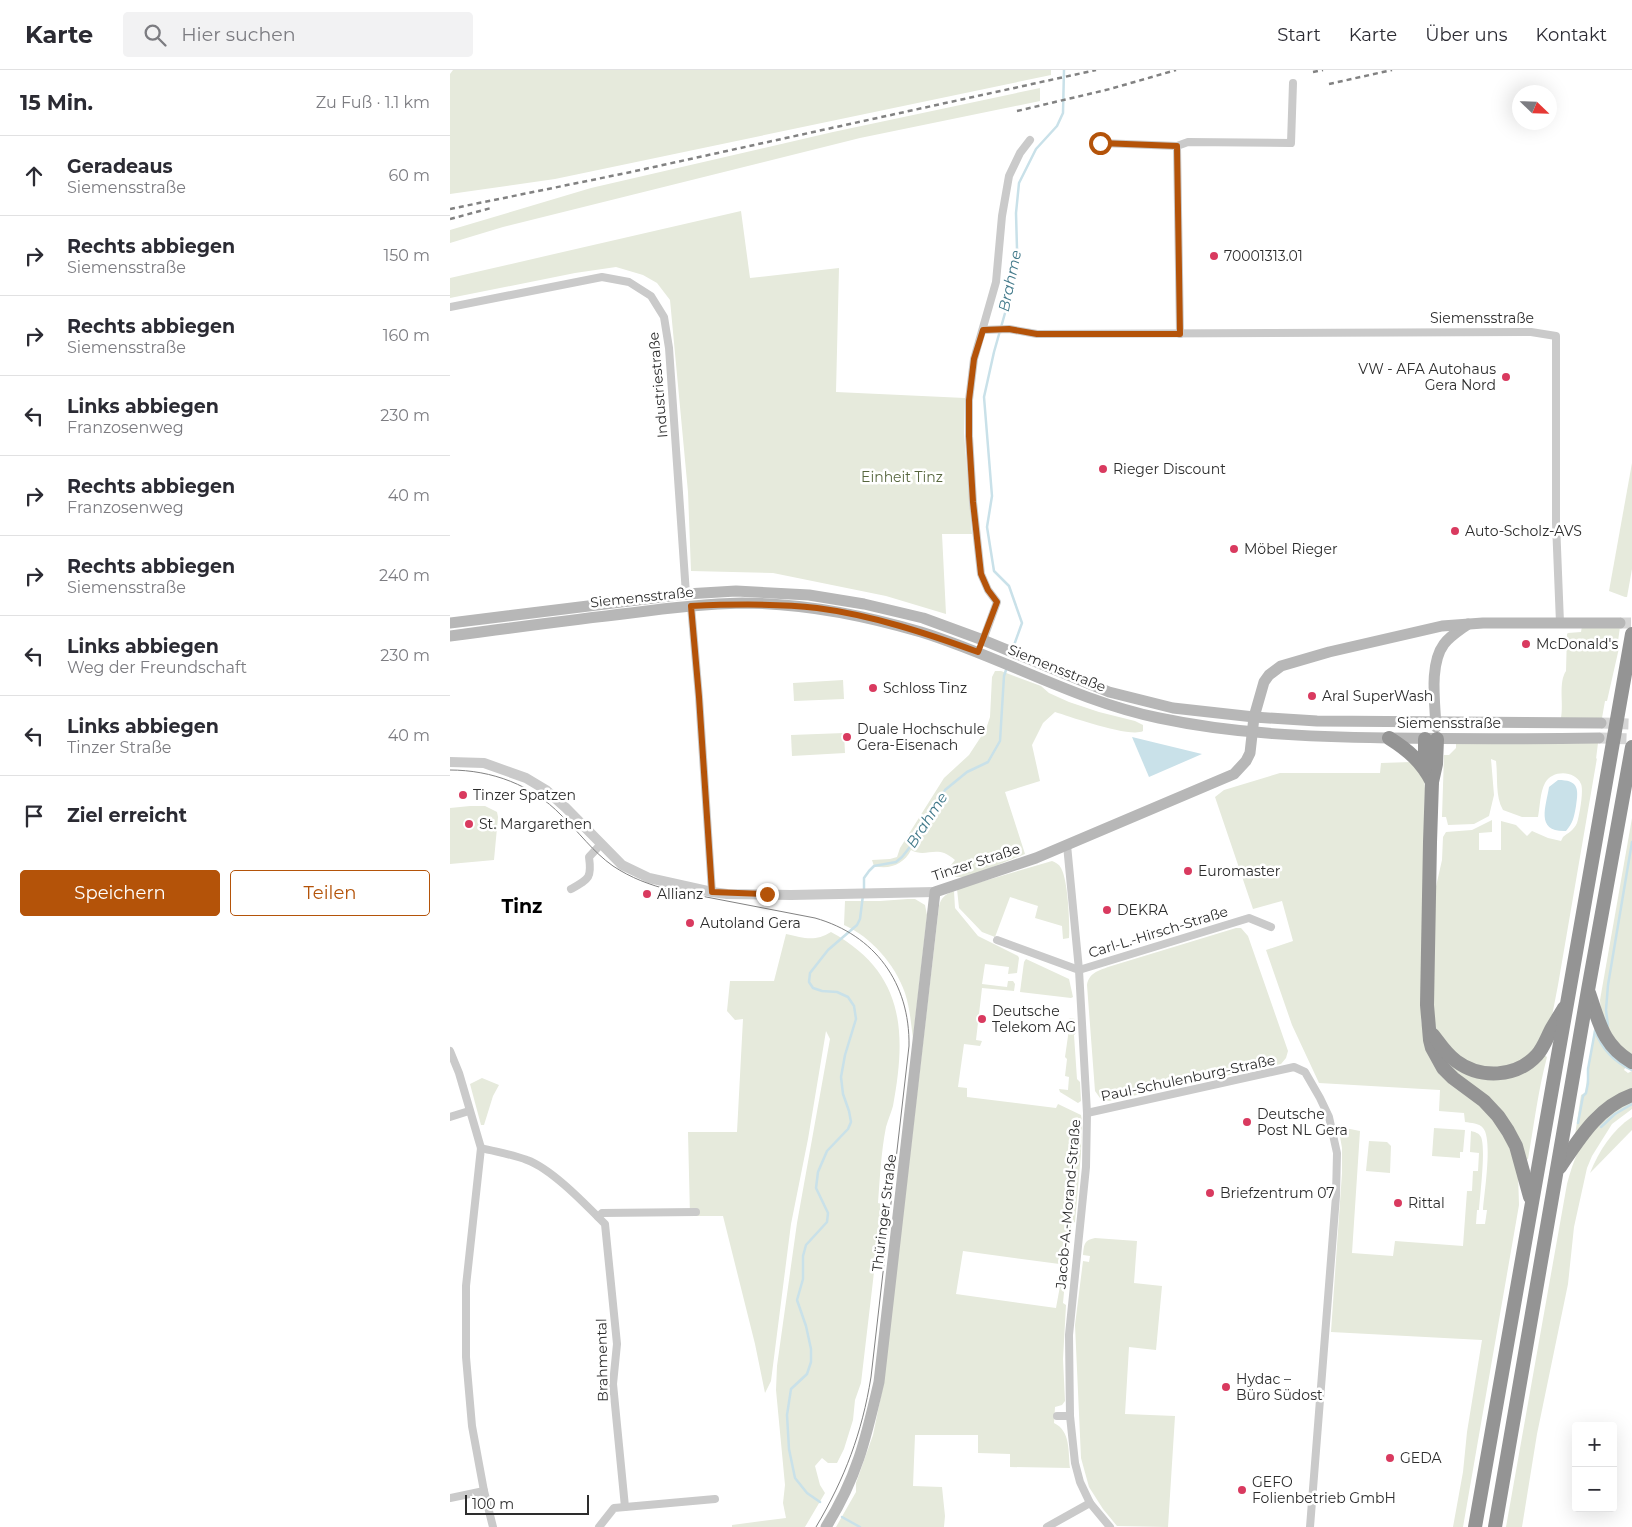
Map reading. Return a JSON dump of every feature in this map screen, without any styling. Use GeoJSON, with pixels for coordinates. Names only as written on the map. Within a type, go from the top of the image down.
{"type":"FeatureCollection","features":[{"type":"Feature","properties":{"kind":"highway"},"geometry":{"type":"LineString","coordinates":[[1475,1527],[1632,634]]}},
{"type":"Feature","properties":{"kind":"highway"},"geometry":{"type":"LineString","coordinates":[[1389,738],[1414,756],[1425,769],[1432,782]]}},
{"type":"Feature","properties":{"kind":"highway"},"geometry":{"type":"LineString","coordinates":[[1425,769],[1431,739]]}},
{"type":"Feature","properties":{"kind":"highway"},"geometry":{"type":"LineString","coordinates":[[1431,739],[1436,764],[1432,782],[1427,1005],[1432,1048],[1443,1068],[1452,1078],[1484,1101],[1498,1116],[1508,1131],[1516,1146],[1531,1205]]}},
{"type":"Feature","properties":{"kind":"highway"},"geometry":{"type":"LineString","coordinates":[[1495,1527],[1631,752]]}},
{"type":"Feature","properties":{"kind":"highway"},"geometry":{"type":"LineString","coordinates":[[1588,990],[1599,1024],[1612,1048],[1632,1062]]}},
{"type":"Feature","properties":{"kind":"highway"},"geometry":{"type":"LineString","coordinates":[[1430,1030],[1448,1054],[1463,1066],[1481,1073],[1508,1073],[1524,1066],[1536,1055],[1568,1001]]}},
{"type":"Feature","properties":{"kind":"highway"},"geometry":{"type":"LineString","coordinates":[[1557,1172],[1588,1127],[1613,1105],[1632,1095]]}},
{"type":"Feature","properties":{"kind":"main road","name":"Siemensstraße"},"geometry":{"type":"LineString","coordinates":[[450,623],[686,594],[736,591],[771,592],[837,598],[923,618],[983,640],[1109,692],[1181,709],[1254,718],[1354,722],[1601,723]]}},
{"type":"Feature","properties":{"kind":"main road","name":"Siemensstraße"},"geometry":{"type":"LineString","coordinates":[[450,636],[691,606],[743,603],[824,609],[920,632],[978,652],[1084,696],[1130,712],[1204,726],[1307,736],[1431,739],[1599,738]]}},
{"type":"Feature","properties":{"kind":"main road"},"geometry":{"type":"LineString","coordinates":[[1250,753],[1254,718],[1264,682],[1269,675],[1281,666],[1351,647],[1442,626],[1468,624],[1620,623]]}},
{"type":"Feature","properties":{"kind":"main road"},"geometry":{"type":"LineString","coordinates":[[1421,631],[1434,635],[1445,642],[1468,624]]}},
{"type":"Feature","properties":{"kind":"main road"},"geometry":{"type":"LineString","coordinates":[[978,652],[983,640]]}},
{"type":"Feature","properties":{"kind":"main road","name":"Siemensstraße"},"geometry":{"type":"LineString","coordinates":[[1436,722],[1436,670],[1439,653],[1445,642]]}},
{"type":"Feature","properties":{"kind":"main road"},"geometry":{"type":"LineString","coordinates":[[1431,739],[1436,722]]}},
{"type":"Feature","properties":{"kind":"main road","name":"Tinzer Straße"},"geometry":{"type":"LineString","coordinates":[[935,892],[1028,860],[1228,777],[1242,766],[1250,753],[1272,733]]}},
{"type":"Feature","properties":{"kind":"main road","name":"Thüringer Straße"},"geometry":{"type":"LineString","coordinates":[[826,1527],[839,1507],[855,1472],[866,1440],[879,1382],[935,892]]}},
{"type":"Feature","properties":{"kind":"street"},"geometry":{"type":"LineString","coordinates":[[1100,143],[1177,146],[1188,142],[1291,143],[1293,83]]}},
{"type":"Feature","properties":{"kind":"street"},"geometry":{"type":"LineString","coordinates":[[983,640],[997,602],[988,590],[981,574],[973,502],[969,436],[970,395],[974,359],[986,329],[996,282],[1002,216],[1009,176],[1020,153],[1030,140]]}},
{"type":"Feature","properties":{"kind":"street"},"geometry":{"type":"LineString","coordinates":[[1177,146],[1180,334]]}},
{"type":"Feature","properties":{"kind":"street","name":"Industriestraße"},"geometry":{"type":"LineString","coordinates":[[450,307],[602,277],[629,282],[651,296],[664,317],[669,348],[686,594]]}},
{"type":"Feature","properties":{"kind":"street","name":"Siemensstraße"},"geometry":{"type":"LineString","coordinates":[[986,329],[1009,329],[1037,334],[1531,332],[1556,336],[1556,523],[1560,623]]}},
{"type":"Feature","properties":{"kind":"street"},"geometry":{"type":"LineString","coordinates":[[691,606],[712,892]]}},
{"type":"Feature","properties":{"kind":"street","name":"Tinzer Straße"},"geometry":{"type":"LineString","coordinates":[[450,762],[484,763],[526,778],[553,796],[622,865],[650,878],[712,892],[791,895],[935,892]]}},
{"type":"Feature","properties":{"kind":"street"},"geometry":{"type":"LineString","coordinates":[[571,889],[589,877],[591,872],[589,857],[601,844]]}},
{"type":"Feature","properties":{"kind":"street","name":"Jacob-A.-Morand-Straße"},"geometry":{"type":"LineString","coordinates":[[1066,845],[1079,970],[1087,1113],[1086,1167],[1069,1335],[1070,1416],[1075,1463],[1080,1482],[1090,1503],[1110,1527]]}},
{"type":"Feature","properties":{"kind":"street","name":"Carl-L.-Hirsch-Straße"},"geometry":{"type":"LineString","coordinates":[[996,940],[1079,970],[1249,918],[1271,927]]}},
{"type":"Feature","properties":{"kind":"street"},"geometry":{"type":"LineString","coordinates":[[450,1051],[459,1073],[480,1148],[466,1286],[466,1357],[472,1426],[484,1492],[493,1527]]}},
{"type":"Feature","properties":{"kind":"street","name":"Paul-Schulenburg-Straße"},"geometry":{"type":"LineString","coordinates":[[1087,1113],[1294,1067],[1305,1072],[1320,1098],[1329,1117],[1337,1153],[1336,1196],[1310,1527]]}},
{"type":"Feature","properties":{"kind":"street"},"geometry":{"type":"LineString","coordinates":[[450,1117],[470,1111]]}},
{"type":"Feature","properties":{"kind":"street","name":"Brahmental"},"geometry":{"type":"LineString","coordinates":[[480,1148],[526,1160],[540,1166],[553,1175],[605,1224],[616,1344],[613,1384],[625,1507]]}},
{"type":"Feature","properties":{"kind":"street"},"geometry":{"type":"LineString","coordinates":[[598,1216],[602,1213],[696,1212]]}},
{"type":"Feature","properties":{"kind":"street"},"geometry":{"type":"LineString","coordinates":[[1057,1416],[1070,1416]]}},
{"type":"Feature","properties":{"kind":"street"},"geometry":{"type":"LineString","coordinates":[[450,1498],[484,1492]]}},
{"type":"Feature","properties":{"kind":"street"},"geometry":{"type":"LineString","coordinates":[[599,1527],[614,1508],[716,1499]]}},
{"type":"Feature","properties":{"kind":"street"},"geometry":{"type":"LineString","coordinates":[[1047,1527],[1090,1503]]}},
{"type":"Feature","properties":{"kind":"green space"},"geometry":{"type":"Polygon","coordinates":[[[453,70],[1051,70],[1051,75],[555,179],[450,194],[450,74],[453,70]]]}},
{"type":"Feature","properties":{"kind":"green space"},"geometry":{"type":"Polygon","coordinates":[[[1040,88],[1040,101],[860,138],[503,227],[450,243],[450,230],[591,188],[833,132],[1040,88]]]}},
{"type":"Feature","properties":{"kind":"green space","name":"Einheit Tinz"},"geometry":{"type":"Polygon","coordinates":[[[741,211],[750,278],[839,268],[836,392],[965,398],[964,433],[972,534],[942,534],[946,614],[886,596],[773,573],[691,571],[688,492],[670,300],[657,283],[643,275],[616,267],[575,273],[450,298],[450,278],[741,211]]]}},
{"type":"Feature","properties":{"kind":"green space"},"geometry":{"type":"Polygon","coordinates":[[[1632,463],[1632,569],[1627,597],[1625,597],[1609,591],[1632,463]]]}},
{"type":"Feature","properties":{"kind":"green space"},"geometry":{"type":"Polygon","coordinates":[[[1582,626],[1620,627],[1617,648],[1619,648],[1607,701],[1605,701],[1602,718],[1561,718],[1562,681],[1566,671],[1567,634],[1581,632],[1582,626]]]}},
{"type":"Feature","properties":{"kind":"green space"},"geometry":{"type":"Polygon","coordinates":[[[995,671],[1001,671],[1041,686],[1049,693],[1069,702],[1135,721],[1143,725],[1143,731],[1126,732],[1055,712],[1043,723],[1032,745],[1040,781],[1005,792],[1025,854],[968,877],[952,877],[947,870],[955,860],[948,855],[937,852],[922,853],[911,850],[905,859],[896,865],[886,867],[874,866],[872,860],[897,857],[900,848],[944,778],[969,755],[986,729],[990,717],[992,677],[995,671]]]}},
{"type":"Feature","properties":{"kind":"green space"},"geometry":{"type":"Polygon","coordinates":[[[843,680],[844,699],[794,701],[793,683],[843,680]]]}},
{"type":"Feature","properties":{"kind":"green space"},"geometry":{"type":"Polygon","coordinates":[[[844,733],[845,753],[792,756],[791,735],[844,733]]]}},
{"type":"Feature","properties":{"kind":"green space"},"geometry":{"type":"Polygon","coordinates":[[[1598,743],[1558,985],[1552,1016],[1542,1041],[1524,1060],[1493,1070],[1462,1062],[1437,1031],[1433,1018],[1435,891],[1442,860],[1443,837],[1446,832],[1472,830],[1492,820],[1492,832],[1479,833],[1479,850],[1501,850],[1501,821],[1516,825],[1527,836],[1532,831],[1561,841],[1577,823],[1582,787],[1578,779],[1569,774],[1563,773],[1553,776],[1548,779],[1543,787],[1538,817],[1522,817],[1503,810],[1500,805],[1496,761],[1491,759],[1494,795],[1489,816],[1474,824],[1448,825],[1446,817],[1442,817],[1444,755],[1449,755],[1456,748],[1456,744],[1598,743]]]}},
{"type":"Feature","properties":{"kind":"green space"},"geometry":{"type":"Polygon","coordinates":[[[1411,762],[1424,779],[1425,789],[1421,1019],[1424,1038],[1508,1136],[1518,1173],[1519,1205],[1463,1527],[1453,1527],[1482,1340],[1331,1332],[1342,1173],[1342,1148],[1339,1131],[1345,1128],[1360,1131],[1352,1253],[1393,1256],[1395,1241],[1463,1246],[1467,1191],[1472,1191],[1473,1171],[1478,1171],[1479,1153],[1470,1152],[1471,1131],[1481,1137],[1482,1143],[1483,1161],[1476,1224],[1485,1224],[1487,1210],[1483,1210],[1488,1155],[1486,1134],[1479,1125],[1465,1122],[1464,1113],[1439,1111],[1440,1090],[1319,1083],[1292,1025],[1266,950],[1293,941],[1282,901],[1253,909],[1215,797],[1224,790],[1280,773],[1380,773],[1381,763],[1411,762]]]}},
{"type":"Feature","properties":{"kind":"green space"},"geometry":{"type":"Polygon","coordinates":[[[485,806],[497,812],[494,860],[450,864],[450,808],[485,806]]]}},
{"type":"Feature","properties":{"kind":"green space"},"geometry":{"type":"Polygon","coordinates":[[[1632,818],[1632,1059],[1619,1049],[1601,1012],[1600,1000],[1632,818]]]}},
{"type":"Feature","properties":{"kind":"green space"},"geometry":{"type":"Polygon","coordinates":[[[1052,861],[1060,867],[1067,891],[1069,938],[1063,939],[1062,926],[1035,918],[1038,906],[1010,897],[995,937],[982,932],[959,908],[957,889],[1052,861]]]}},
{"type":"Feature","properties":{"kind":"green space"},"geometry":{"type":"Polygon","coordinates":[[[954,891],[955,908],[978,936],[1019,958],[1017,973],[1008,974],[1009,967],[985,964],[982,984],[1007,987],[1008,981],[1013,981],[1015,984],[1014,991],[982,988],[976,1040],[982,1041],[980,1046],[964,1044],[958,1087],[967,1088],[967,1097],[1056,1108],[1058,1104],[1081,1115],[1081,1153],[1075,1222],[1071,1224],[1067,1265],[963,1251],[956,1294],[1056,1308],[1060,1286],[1055,1284],[1055,1282],[1057,1280],[1065,1281],[1063,1303],[1066,1305],[1063,1359],[1065,1401],[1062,1405],[1055,1407],[1054,1423],[1063,1431],[1068,1442],[1070,1468],[1010,1467],[1010,1454],[978,1453],[978,1435],[915,1435],[913,1486],[942,1487],[945,1516],[944,1527],[836,1527],[856,1492],[856,1483],[873,1435],[883,1386],[939,906],[948,893],[954,891]]]}},
{"type":"Feature","properties":{"kind":"green space"},"geometry":{"type":"Polygon","coordinates":[[[915,899],[925,905],[927,915],[913,1039],[907,999],[895,972],[873,944],[844,925],[845,901],[915,899]]]}},
{"type":"Feature","properties":{"kind":"green space"},"geometry":{"type":"Polygon","coordinates":[[[1241,928],[1248,936],[1288,1051],[1286,1058],[1281,1064],[1109,1101],[1100,1098],[1095,1091],[1087,985],[1094,973],[1241,928]]]}},
{"type":"Feature","properties":{"kind":"green space"},"geometry":{"type":"Polygon","coordinates":[[[831,932],[855,948],[873,966],[886,985],[895,1006],[899,1029],[897,1079],[893,1106],[886,1127],[883,1146],[878,1203],[882,1204],[861,1383],[855,1400],[853,1420],[844,1449],[837,1463],[828,1463],[822,1458],[815,1466],[820,1485],[825,1493],[805,1527],[732,1527],[732,1525],[786,1518],[783,1503],[785,1485],[776,1390],[777,1366],[797,1223],[830,1039],[826,1031],[808,1139],[791,1224],[771,1381],[765,1393],[755,1344],[723,1216],[690,1216],[688,1132],[737,1132],[743,1019],[735,1020],[727,1011],[730,981],[774,981],[786,934],[814,938],[831,932]]]}},
{"type":"Feature","properties":{"kind":"green space"},"geometry":{"type":"Polygon","coordinates":[[[1026,959],[1069,979],[1073,997],[1020,992],[1026,959]]]}},
{"type":"Feature","properties":{"kind":"green space"},"geometry":{"type":"Polygon","coordinates":[[[1070,1018],[1075,1019],[1076,1033],[1074,1035],[1077,1079],[1080,1082],[1081,1101],[1078,1103],[1060,1092],[1059,1089],[1068,1090],[1069,1077],[1065,1076],[1067,1059],[1065,1057],[1069,1029],[1065,1024],[1070,1018]]]}},
{"type":"Feature","properties":{"kind":"green space"},"geometry":{"type":"Polygon","coordinates":[[[1595,1024],[1627,1064],[1624,1070],[1628,1073],[1632,1071],[1632,1091],[1575,1135],[1581,1095],[1585,1093],[1595,1024]]]}},
{"type":"Feature","properties":{"kind":"green space"},"geometry":{"type":"Polygon","coordinates":[[[1437,1048],[1478,1076],[1543,1054],[1547,1057],[1528,1159],[1525,1161],[1522,1146],[1446,1063],[1437,1048]]]}},
{"type":"Feature","properties":{"kind":"green space"},"geometry":{"type":"Polygon","coordinates":[[[482,1078],[499,1085],[493,1096],[484,1125],[481,1125],[470,1084],[482,1078]]]}},
{"type":"Feature","properties":{"kind":"green space"},"geometry":{"type":"Polygon","coordinates":[[[1632,1099],[1632,1109],[1612,1124],[1592,1156],[1587,1168],[1574,1227],[1568,1284],[1537,1434],[1522,1527],[1506,1527],[1569,1175],[1578,1151],[1587,1135],[1599,1121],[1632,1099]]]}},
{"type":"Feature","properties":{"kind":"green space"},"geometry":{"type":"Polygon","coordinates":[[[1632,1117],[1632,1130],[1590,1173],[1607,1142],[1618,1128],[1632,1117]]]}},
{"type":"Feature","properties":{"kind":"green space"},"geometry":{"type":"Polygon","coordinates":[[[1434,1128],[1465,1130],[1463,1152],[1460,1152],[1460,1158],[1432,1156],[1434,1128]]]}},
{"type":"Feature","properties":{"kind":"green space"},"geometry":{"type":"Polygon","coordinates":[[[1369,1141],[1387,1142],[1391,1146],[1390,1173],[1366,1171],[1369,1141]]]}},
{"type":"Feature","properties":{"kind":"green space"},"geometry":{"type":"Polygon","coordinates":[[[1095,1238],[1137,1241],[1134,1283],[1162,1286],[1156,1350],[1129,1347],[1125,1414],[1175,1416],[1168,1527],[1117,1526],[1089,1487],[1081,1458],[1075,1325],[1083,1261],[1089,1262],[1090,1256],[1083,1255],[1084,1246],[1089,1240],[1095,1238]]]}},
{"type":"Feature","properties":{"kind":"water"},"geometry":{"type":"Polygon","coordinates":[[[1132,737],[1202,754],[1149,777],[1132,737]]]}},
{"type":"Feature","properties":{"kind":"water"},"geometry":{"type":"Polygon","coordinates":[[[1558,780],[1573,783],[1577,790],[1574,817],[1566,831],[1550,827],[1546,823],[1545,817],[1549,787],[1558,780]]]}},
{"type":"Feature","properties":{"kind":"waterway","name":"Brahme"},"geometry":{"type":"LineString","coordinates":[[1013,648],[1022,623],[1009,586],[994,571],[987,527],[992,496],[984,397],[1009,299],[1017,249],[1016,213],[1019,183],[1036,149],[1057,126],[1063,113],[1064,70]]}},
{"type":"Feature","properties":{"kind":"waterway","name":"Brahme"},"geometry":{"type":"LineString","coordinates":[[864,890],[864,878],[874,866],[896,862],[902,857],[921,833],[945,790],[967,772],[988,762],[1000,741],[1004,676],[1007,667]]}},
{"type":"Feature","properties":{"kind":"waterway"},"geometry":{"type":"LineString","coordinates":[[1608,1026],[1606,1010],[1608,985],[1632,842]]}},
{"type":"Feature","properties":{"kind":"waterway","name":"Brahme"},"geometry":{"type":"LineString","coordinates":[[820,1502],[807,1493],[795,1478],[789,1449],[787,1415],[791,1389],[807,1374],[811,1362],[811,1349],[806,1326],[797,1300],[803,1279],[803,1256],[806,1245],[827,1222],[828,1213],[816,1188],[818,1172],[827,1151],[848,1129],[851,1122],[843,1094],[841,1077],[845,1055],[856,1019],[854,1006],[848,997],[837,992],[813,988],[809,982],[810,973],[828,950],[857,925],[860,919],[863,895]]}},
{"type":"Feature","properties":{"kind":"waterway"},"geometry":{"type":"LineString","coordinates":[[1595,1031],[1601,1044],[1609,1054],[1632,1070]]}},
{"type":"Feature","properties":{"kind":"waterway"},"geometry":{"type":"LineString","coordinates":[[1578,1123],[1583,1096],[1586,1093],[1588,1083],[1588,1069],[1595,1031]]}},
{"type":"Feature","properties":{"kind":"waterway"},"geometry":{"type":"LineString","coordinates":[[1601,1127],[1615,1114],[1632,1104]]}},
{"type":"Feature","properties":{"kind":"waterway","name":"Brahme"},"geometry":{"type":"LineString","coordinates":[[842,1517],[860,1527]]}},
{"type":"Feature","properties":{"kind":"tunnel"},"geometry":{"type":"LineString","coordinates":[[1620,623],[1632,623]]}},
{"type":"Feature","properties":{"kind":"tunnel"},"geometry":{"type":"LineString","coordinates":[[1601,723],[1632,724]]}},
{"type":"Feature","properties":{"kind":"tunnel"},"geometry":{"type":"LineString","coordinates":[[1599,738],[1632,739]]}},
{"type":"Feature","properties":{"kind":"tram line"},"geometry":{"type":"LineString","coordinates":[[450,770],[496,776],[537,795],[550,804],[613,866],[641,881],[670,890],[815,918],[836,926],[855,936],[871,949],[896,982],[908,1023],[909,1046],[871,1377],[863,1417],[851,1455],[836,1491],[816,1527]]}},
{"type":"Feature","properties":{"kind":"railway"},"geometry":{"type":"LineString","coordinates":[[450,209],[631,172],[1096,70]]}},
{"type":"Feature","properties":{"kind":"railway"},"geometry":{"type":"LineString","coordinates":[[1017,111],[1110,89],[1176,70]]}},
{"type":"Feature","properties":{"kind":"railway"},"geometry":{"type":"LineString","coordinates":[[1313,72],[1323,70]]}},
{"type":"Feature","properties":{"kind":"railway"},"geometry":{"type":"LineString","coordinates":[[1329,84],[1392,70]]}},
{"type":"Feature","properties":{"kind":"railway"},"geometry":{"type":"LineString","coordinates":[[450,219],[491,208]]}},
{"type":"Feature","properties":{"kind":"place","name":"70001313.01"},"geometry":{"type":"Point","coordinates":[1214,256]}},
{"type":"Feature","properties":{"kind":"place","name":"VW - AFA Autohaus Gera Nord"},"geometry":{"type":"Point","coordinates":[1506,377]}},
{"type":"Feature","properties":{"kind":"place","name":"Rieger Discount"},"geometry":{"type":"Point","coordinates":[1103,469]}},
{"type":"Feature","properties":{"kind":"place","name":"Auto-Scholz-AVS"},"geometry":{"type":"Point","coordinates":[1455,531]}},
{"type":"Feature","properties":{"kind":"place","name":"Möbel Rieger"},"geometry":{"type":"Point","coordinates":[1234,549]}},
{"type":"Feature","properties":{"kind":"place","name":"McDonald's"},"geometry":{"type":"Point","coordinates":[1526,644]}},
{"type":"Feature","properties":{"kind":"place","name":"Schloss Tinz"},"geometry":{"type":"Point","coordinates":[873,688]}},
{"type":"Feature","properties":{"kind":"place","name":"Aral SuperWash"},"geometry":{"type":"Point","coordinates":[1312,696]}},
{"type":"Feature","properties":{"kind":"place","name":"Duale Hochschule Gera-Eisenach"},"geometry":{"type":"Point","coordinates":[847,737]}},
{"type":"Feature","properties":{"kind":"place","name":"Tinzer Spatzen"},"geometry":{"type":"Point","coordinates":[463,795]}},
{"type":"Feature","properties":{"kind":"place","name":"St. Margarethen"},"geometry":{"type":"Point","coordinates":[469,824]}},
{"type":"Feature","properties":{"kind":"place","name":"Euromaster"},"geometry":{"type":"Point","coordinates":[1188,871]}},
{"type":"Feature","properties":{"kind":"place","name":"Allianz"},"geometry":{"type":"Point","coordinates":[647,894]}},
{"type":"Feature","properties":{"kind":"place","name":"DEKRA"},"geometry":{"type":"Point","coordinates":[1107,910]}},
{"type":"Feature","properties":{"kind":"place","name":"Autoland Gera"},"geometry":{"type":"Point","coordinates":[690,923]}},
{"type":"Feature","properties":{"kind":"place","name":"Deutsche Telekom AG"},"geometry":{"type":"Point","coordinates":[982,1019]}},
{"type":"Feature","properties":{"kind":"place","name":"Deutsche Post NL Gera"},"geometry":{"type":"Point","coordinates":[1247,1122]}},
{"type":"Feature","properties":{"kind":"place","name":"Briefzentrum 07"},"geometry":{"type":"Point","coordinates":[1210,1193]}},
{"type":"Feature","properties":{"kind":"place","name":"Rittal"},"geometry":{"type":"Point","coordinates":[1398,1203]}},
{"type":"Feature","properties":{"kind":"place","name":"Hydac – Büro Südost"},"geometry":{"type":"Point","coordinates":[1226,1387]}},
{"type":"Feature","properties":{"kind":"place","name":"GEDA"},"geometry":{"type":"Point","coordinates":[1390,1458]}},
{"type":"Feature","properties":{"kind":"place","name":"GEFO Folienbetrieb GmbH"},"geometry":{"type":"Point","coordinates":[1242,1490]}},
{"type":"Feature","properties":{"kind":"district","name":"Tinz"},"geometry":{"type":"Point","coordinates":[522,906]}},
{"type":"Feature","properties":{"kind":"route"},"geometry":{"type":"LineString","coordinates":[[767,894],[712,892],[691,606],[743,603],[818,608],[920,632],[978,652],[997,602],[988,590],[981,574],[973,502],[969,436],[969,400],[974,359],[983,330],[989,328],[1009,329],[1037,334],[1180,334],[1177,146],[1100,143]]}}]}
